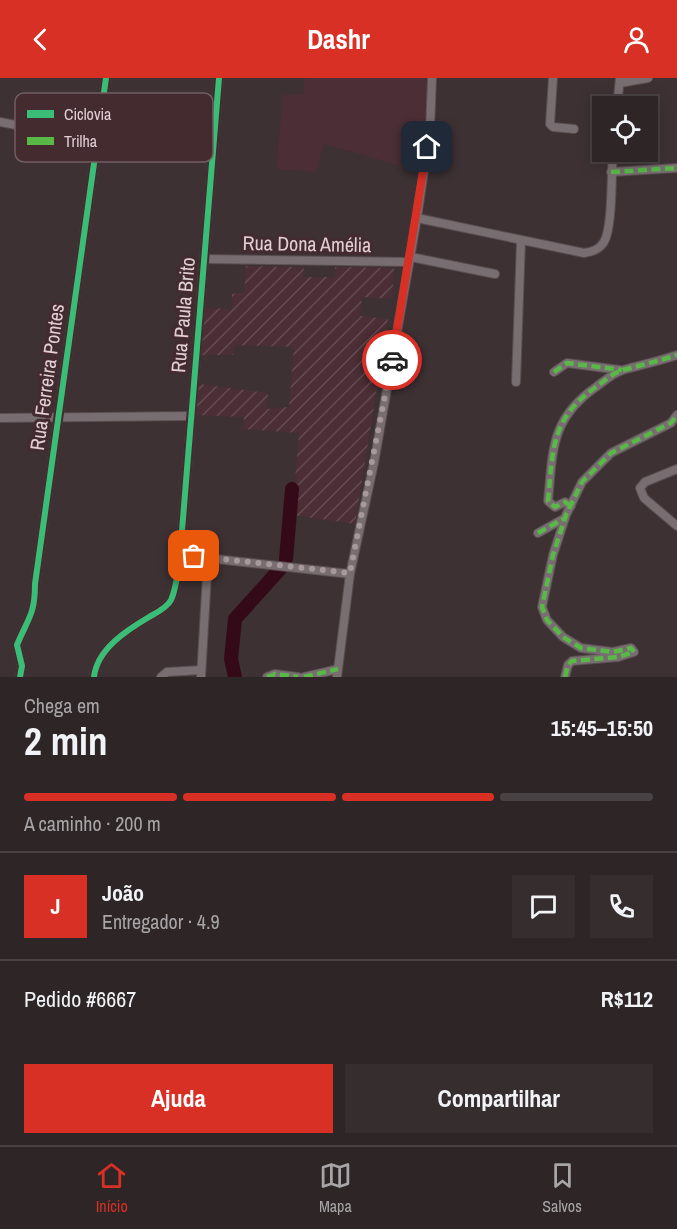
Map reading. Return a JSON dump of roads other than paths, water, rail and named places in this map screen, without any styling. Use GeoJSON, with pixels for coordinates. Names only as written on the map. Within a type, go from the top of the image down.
{"type":"FeatureCollection","features":[{"type":"Feature","properties":{"kind":"street","name":"Rua Ferreira Pontes"},"geometry":{"type":"LineString","coordinates":[[104,93],[106,78]]}},
{"type":"Feature","properties":{"kind":"street","name":"Rua Paula Brito"},"geometry":{"type":"LineString","coordinates":[[213,150],[219,78]]}},
{"type":"Feature","properties":{"kind":"street"},"geometry":{"type":"LineString","coordinates":[[304,677],[338,673],[350,573],[374,463],[417,218],[430,129],[432,78]]}},
{"type":"Feature","properties":{"kind":"street"},"geometry":{"type":"LineString","coordinates":[[553,78],[550,124],[553,127],[574,129]]}},
{"type":"Feature","properties":{"kind":"street"},"geometry":{"type":"LineString","coordinates":[[618,96],[620,81],[648,78]]}},
{"type":"Feature","properties":{"kind":"street"},"geometry":{"type":"LineString","coordinates":[[0,122],[15,125]]}},
{"type":"Feature","properties":{"kind":"street","name":"Rua Ferreira Pontes"},"geometry":{"type":"LineString","coordinates":[[20,677],[22,666],[17,645],[35,607],[35,584],[95,162]]}},
{"type":"Feature","properties":{"kind":"street","name":"Rua Paula Brito"},"geometry":{"type":"LineString","coordinates":[[94,677],[102,657],[116,640],[170,601],[180,555],[212,162]]}},
{"type":"Feature","properties":{"kind":"street"},"geometry":{"type":"LineString","coordinates":[[417,218],[521,241],[584,253],[594,252],[603,244],[608,232],[612,162]]}},
{"type":"Feature","properties":{"kind":"street"},"geometry":{"type":"LineString","coordinates":[[611,172],[677,168]]}},
{"type":"Feature","properties":{"kind":"street"},"geometry":{"type":"LineString","coordinates":[[516,382],[521,241]]}},
{"type":"Feature","properties":{"kind":"street","name":"Rua Dona Amélia"},"geometry":{"type":"LineString","coordinates":[[204,259],[410,260],[495,274]]}},
{"type":"Feature","properties":{"kind":"street"},"geometry":{"type":"LineString","coordinates":[[554,372],[567,363],[622,370],[649,366],[677,355]]}},
{"type":"Feature","properties":{"kind":"street"},"geometry":{"type":"LineString","coordinates":[[571,506],[566,502],[555,507],[548,501],[551,454],[559,426],[574,404],[622,370]]}},
{"type":"Feature","properties":{"kind":"street"},"geometry":{"type":"LineString","coordinates":[[565,677],[568,665],[572,661],[632,655],[634,651],[628,647],[613,652],[581,648],[563,637],[545,616],[542,607],[553,555],[565,518],[582,482],[600,462],[621,447],[671,423],[677,415]]}},
{"type":"Feature","properties":{"kind":"street"},"geometry":{"type":"LineString","coordinates":[[0,418],[191,416]]}},
{"type":"Feature","properties":{"kind":"street"},"geometry":{"type":"LineString","coordinates":[[677,469],[645,482],[640,488],[644,498],[677,526]]}},
{"type":"Feature","properties":{"kind":"street"},"geometry":{"type":"LineString","coordinates":[[538,533],[565,518]]}},
{"type":"Feature","properties":{"kind":"street"},"geometry":{"type":"LineString","coordinates":[[180,555],[350,573]]}},
{"type":"Feature","properties":{"kind":"street"},"geometry":{"type":"LineString","coordinates":[[161,677],[167,672],[201,674],[208,558]]}},
{"type":"Feature","properties":{"kind":"street"},"geometry":{"type":"LineString","coordinates":[[267,677],[275,674],[298,677]]}},
{"type":"Feature","properties":{"kind":"waterway"},"geometry":{"type":"LineString","coordinates":[[286,559],[292,489]]}},
{"type":"Feature","properties":{"kind":"waterway"},"geometry":{"type":"LineString","coordinates":[[235,677],[231,659],[235,619],[280,569]]}}]}
